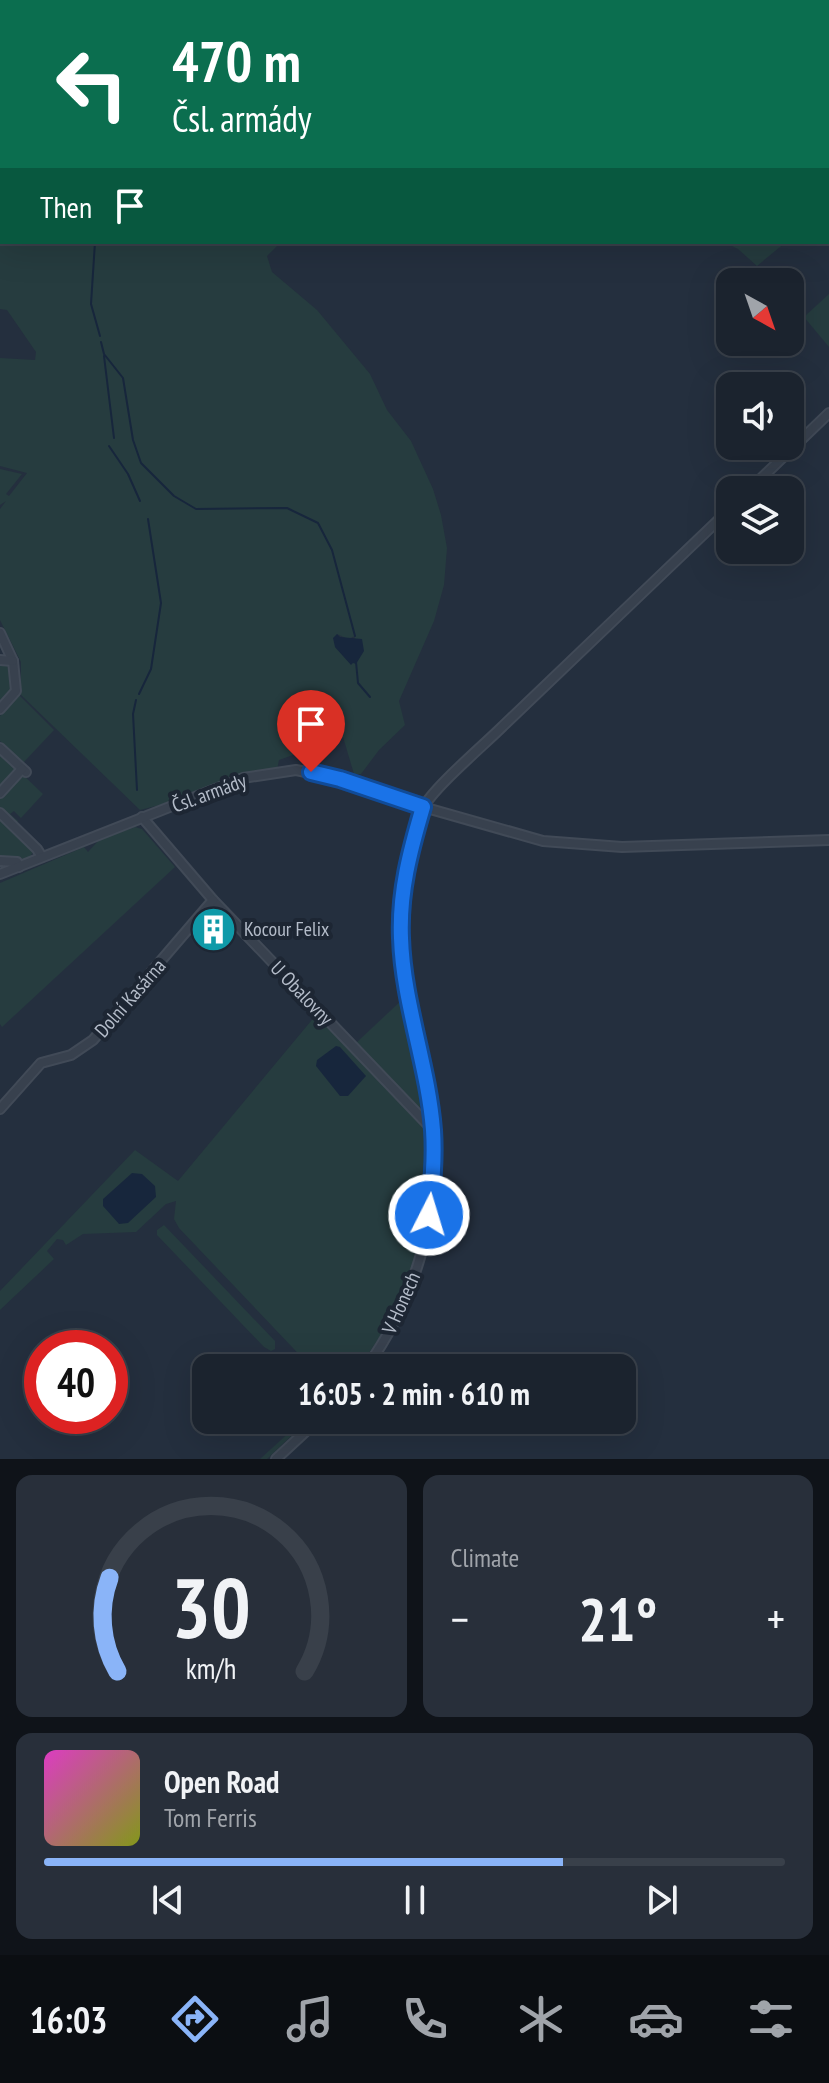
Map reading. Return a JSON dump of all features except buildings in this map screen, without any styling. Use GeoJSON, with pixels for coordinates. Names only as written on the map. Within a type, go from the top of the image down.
{"type":"FeatureCollection","features":[{"type":"Feature","properties":{"kind":"street"},"geometry":{"type":"LineString","coordinates":[[764,476],[829,413]]}},
{"type":"Feature","properties":{"kind":"street"},"geometry":{"type":"LineString","coordinates":[[423,807],[716,522]]}},
{"type":"Feature","properties":{"kind":"street"},"geometry":{"type":"LineString","coordinates":[[0,633],[13,661],[16,691],[0,709]]}},
{"type":"Feature","properties":{"kind":"street"},"geometry":{"type":"LineString","coordinates":[[0,660],[13,661]]}},
{"type":"Feature","properties":{"kind":"street"},"geometry":{"type":"LineString","coordinates":[[0,748],[24,770],[0,793]]}},
{"type":"Feature","properties":{"kind":"street","name":"Čsl. armády"},"geometry":{"type":"LineString","coordinates":[[0,874],[243,778],[296,770],[340,779],[531,838],[581,845],[622,847],[829,840]]}},
{"type":"Feature","properties":{"kind":"street","name":"V Honech"},"geometry":{"type":"LineString","coordinates":[[374,1354],[398,1315],[415,1276],[429,1215],[433,1131],[401,939],[405,872],[423,807]]}},
{"type":"Feature","properties":{"kind":"street"},"geometry":{"type":"LineString","coordinates":[[0,813],[42,857]]}},
{"type":"Feature","properties":{"kind":"street","name":"U Obalovny"},"geometry":{"type":"LineString","coordinates":[[142,817],[213,900],[433,1131]]}},
{"type":"Feature","properties":{"kind":"street"},"geometry":{"type":"LineString","coordinates":[[0,861],[17,862],[19,867]]}},
{"type":"Feature","properties":{"kind":"street","name":"Dolní Kasárna"},"geometry":{"type":"LineString","coordinates":[[0,1109],[41,1063],[71,1055],[93,1040],[213,900]]}},
{"type":"Feature","properties":{"kind":"street"},"geometry":{"type":"LineString","coordinates":[[276,1459],[303,1434]]}},
{"type":"Feature","properties":{"kind":"green space"},"geometry":{"type":"Polygon","coordinates":[[[0,244],[279,244],[267,256],[272,272],[317,310],[370,374],[387,410],[411,441],[433,489],[447,548],[444,585],[434,621],[399,701],[405,725],[379,750],[361,774],[354,774],[343,737],[279,760],[277,770],[235,775],[140,810],[21,695],[21,662],[0,620],[0,509],[6,501],[0,505],[0,469],[22,474],[6,494],[9,496],[27,473],[0,466],[0,358],[35,360],[36,352],[7,310],[0,309],[0,244]],[[337,634],[335,647],[351,664],[355,636],[348,639],[337,634]]]}},
{"type":"Feature","properties":{"kind":"green space"},"geometry":{"type":"Polygon","coordinates":[[[728,244],[784,244],[757,266],[728,244]]]}},
{"type":"Feature","properties":{"kind":"green space"},"geometry":{"type":"Polygon","coordinates":[[[829,294],[829,347],[804,317],[829,294]]]}},
{"type":"Feature","properties":{"kind":"green space"},"geometry":{"type":"Polygon","coordinates":[[[0,663],[7,664],[12,690],[0,703],[0,663]]]}},
{"type":"Feature","properties":{"kind":"green space"},"geometry":{"type":"Polygon","coordinates":[[[19,695],[54,730],[23,763],[0,741],[0,716],[19,695]]]}},
{"type":"Feature","properties":{"kind":"green space"},"geometry":{"type":"Polygon","coordinates":[[[0,753],[17,769],[0,787],[0,753]]]}},
{"type":"Feature","properties":{"kind":"green space"},"geometry":{"type":"Polygon","coordinates":[[[22,774],[43,794],[21,818],[14,811],[10,814],[18,821],[16,823],[0,808],[0,798],[22,774]]]}},
{"type":"Feature","properties":{"kind":"green space"},"geometry":{"type":"Polygon","coordinates":[[[0,818],[34,850],[29,859],[0,858],[0,818]]]}},
{"type":"Feature","properties":{"kind":"green space"},"geometry":{"type":"Polygon","coordinates":[[[135,827],[142,829],[175,867],[2,1027],[0,883],[84,847],[88,852],[99,840],[135,827]]]}},
{"type":"Feature","properties":{"kind":"green space"},"geometry":{"type":"Polygon","coordinates":[[[404,998],[425,1105],[417,1108],[356,1043],[404,998]]]}},
{"type":"Feature","properties":{"kind":"green space"},"geometry":{"type":"Polygon","coordinates":[[[316,1015],[429,1133],[427,1199],[417,1251],[393,1313],[368,1354],[299,1354],[179,1228],[174,1219],[176,1201],[166,1204],[136,1232],[83,1234],[66,1245],[63,1240],[57,1239],[47,1251],[54,1259],[0,1310],[0,1291],[135,1150],[178,1181],[316,1015]]]}},
{"type":"Feature","properties":{"kind":"green space"},"geometry":{"type":"Polygon","coordinates":[[[164,1225],[275,1341],[275,1349],[271,1351],[264,1347],[157,1235],[157,1230],[164,1225]]]}},
{"type":"Feature","properties":{"kind":"green space"},"geometry":{"type":"Polygon","coordinates":[[[288,1434],[293,1434],[267,1459],[260,1459],[288,1434]]]}},
{"type":"Feature","properties":{"kind":"water"},"geometry":{"type":"Polygon","coordinates":[[[337,634],[362,639],[364,651],[356,664],[351,665],[335,647],[333,638],[337,634]]]}},
{"type":"Feature","properties":{"kind":"water"},"geometry":{"type":"Polygon","coordinates":[[[336,1046],[366,1076],[348,1096],[340,1096],[316,1066],[317,1060],[336,1046]]]}},
{"type":"Feature","properties":{"kind":"water"},"geometry":{"type":"Polygon","coordinates":[[[132,1173],[142,1174],[155,1186],[156,1197],[128,1223],[119,1224],[103,1206],[103,1199],[132,1173]]]}},
{"type":"Feature","properties":{"kind":"waterway"},"geometry":{"type":"LineString","coordinates":[[95,244],[91,304],[100,336]]}},
{"type":"Feature","properties":{"kind":"waterway"},"geometry":{"type":"LineString","coordinates":[[101,342],[104,354],[123,378],[133,440],[141,463],[174,496],[196,509],[287,508],[318,523],[332,550],[355,636]]}},
{"type":"Feature","properties":{"kind":"waterway"},"geometry":{"type":"LineString","coordinates":[[104,356],[114,438]]}},
{"type":"Feature","properties":{"kind":"waterway"},"geometry":{"type":"LineString","coordinates":[[109,446],[128,474],[140,501]]}},
{"type":"Feature","properties":{"kind":"waterway"},"geometry":{"type":"LineString","coordinates":[[139,694],[151,669],[161,603],[148,519]]}},
{"type":"Feature","properties":{"kind":"waterway"},"geometry":{"type":"LineString","coordinates":[[356,662],[358,683],[370,697]]}},
{"type":"Feature","properties":{"kind":"waterway"},"geometry":{"type":"LineString","coordinates":[[136,700],[133,714],[137,790]]}},
{"type":"Feature","properties":{"kind":"place","name":"Kocour Felix"},"geometry":{"type":"Point","coordinates":[213,929]}},
{"type":"Feature","properties":{"kind":"route"},"geometry":{"type":"LineString","coordinates":[[311,772],[423,807],[405,872],[401,926],[405,977],[427,1084],[433,1131],[429,1215]]}}]}
